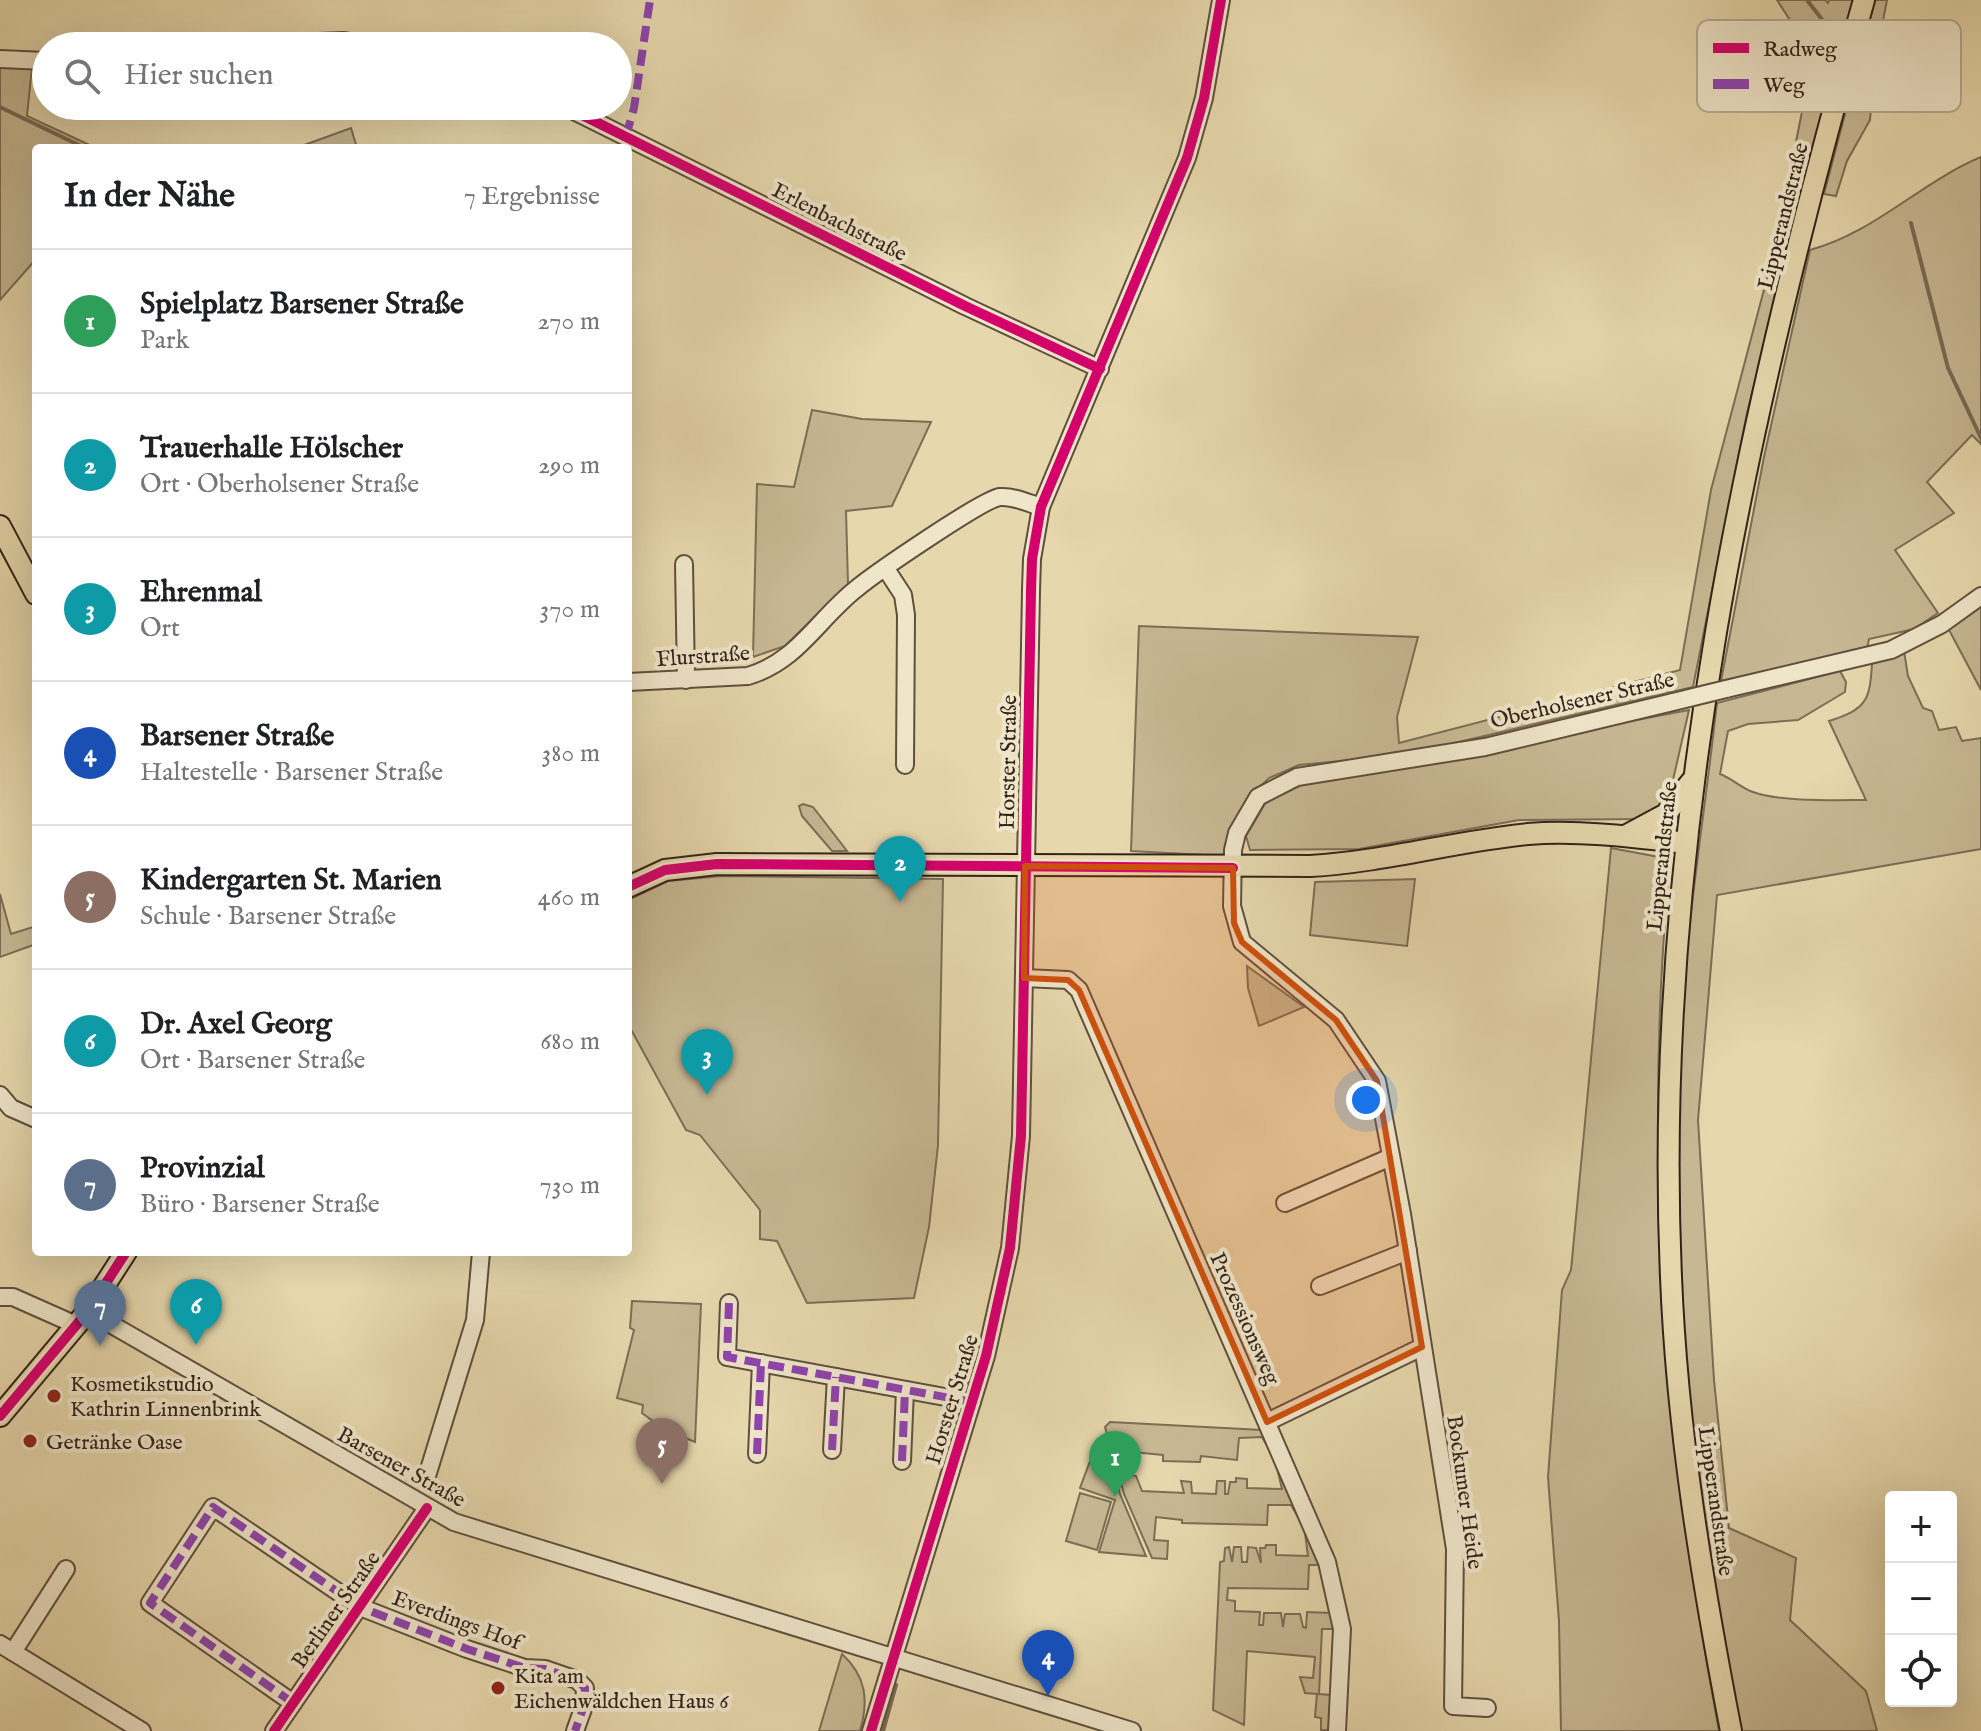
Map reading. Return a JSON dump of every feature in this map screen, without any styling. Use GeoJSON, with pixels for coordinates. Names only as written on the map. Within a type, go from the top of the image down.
{"type":"FeatureCollection","features":[{"type":"Feature","properties":{"kind":"main road","name":"Lipperandstraße"},"geometry":{"type":"LineString","coordinates":[[1859,20],[1864,0]]}},
{"type":"Feature","properties":{"kind":"main road","name":"Lipperandstraße"},"geometry":{"type":"LineString","coordinates":[[1731,1731],[1695,1523],[1682,1420],[1671,1278],[1669,1073],[1693,778],[1722,601],[1766,379],[1835,112]]}},
{"type":"Feature","properties":{"kind":"main road"},"geometry":{"type":"LineString","coordinates":[[0,526],[32,586]]}},
{"type":"Feature","properties":{"kind":"main road"},"geometry":{"type":"LineString","coordinates":[[1625,836],[1666,814],[1693,778]]}},
{"type":"Feature","properties":{"kind":"main road"},"geometry":{"type":"LineString","coordinates":[[632,885],[657,872],[702,865],[1233,868],[1357,863],[1532,834],[1625,836],[1686,843]]}},
{"type":"Feature","properties":{"kind":"main road"},"geometry":{"type":"LineString","coordinates":[[0,1416],[82,1318],[123,1256]]}},
{"type":"Feature","properties":{"kind":"street","name":"Horster Straße"},"geometry":{"type":"LineString","coordinates":[[871,1731],[972,1402],[1002,1290],[1016,1201],[1024,978],[1032,559],[1041,507],[1187,158],[1204,98],[1221,0]]}},
{"type":"Feature","properties":{"kind":"street"},"geometry":{"type":"LineString","coordinates":[[0,59],[32,60]]}},
{"type":"Feature","properties":{"kind":"street","name":"Erlenbachstraße"},"geometry":{"type":"LineString","coordinates":[[593,120],[1100,369]]}},
{"type":"Feature","properties":{"kind":"street","name":"Flurstraße"},"geometry":{"type":"LineString","coordinates":[[632,682],[748,676],[764,671],[790,657],[856,589],[989,500],[1018,499],[1041,507]]}},
{"type":"Feature","properties":{"kind":"street"},"geometry":{"type":"LineString","coordinates":[[684,564],[686,680]]}},
{"type":"Feature","properties":{"kind":"street"},"geometry":{"type":"LineString","coordinates":[[886,569],[903,595],[906,615],[905,765]]}},
{"type":"Feature","properties":{"kind":"street","name":"Oberholsener Straße"},"geometry":{"type":"LineString","coordinates":[[1233,868],[1237,833],[1258,797],[1297,777],[1485,747],[1891,650],[1942,624],[1981,596]]}},
{"type":"Feature","properties":{"kind":"street","name":"Bockumer Heide"},"geometry":{"type":"LineString","coordinates":[[1233,868],[1232,906],[1237,934],[1247,948],[1319,1004],[1356,1046],[1377,1081],[1408,1251],[1455,1549],[1453,1706],[1487,1708]]}},
{"type":"Feature","properties":{"kind":"street","name":"Prozessionsweg"},"geometry":{"type":"LineString","coordinates":[[1024,978],[1068,980],[1079,990],[1267,1422],[1332,1579],[1342,1629],[1337,1731]]}},
{"type":"Feature","properties":{"kind":"street"},"geometry":{"type":"LineString","coordinates":[[0,1095],[11,1108],[32,1117]]}},
{"type":"Feature","properties":{"kind":"street"},"geometry":{"type":"LineString","coordinates":[[1285,1203],[1391,1157]]}},
{"type":"Feature","properties":{"kind":"street"},"geometry":{"type":"LineString","coordinates":[[1320,1286],[1408,1251]]}},
{"type":"Feature","properties":{"kind":"street"},"geometry":{"type":"LineString","coordinates":[[427,1476],[475,1320],[481,1256]]}},
{"type":"Feature","properties":{"kind":"street","name":"Barsener Straße"},"geometry":{"type":"LineString","coordinates":[[0,1297],[13,1297],[82,1318],[427,1508],[469,1528],[1132,1731]]}},
{"type":"Feature","properties":{"kind":"street"},"geometry":{"type":"LineString","coordinates":[[729,1303],[727,1357],[972,1402]]}},
{"type":"Feature","properties":{"kind":"street"},"geometry":{"type":"LineString","coordinates":[[1267,1422],[1422,1347]]}},
{"type":"Feature","properties":{"kind":"street"},"geometry":{"type":"LineString","coordinates":[[757,1454],[761,1363]]}},
{"type":"Feature","properties":{"kind":"street"},"geometry":{"type":"LineString","coordinates":[[832,1450],[836,1377]]}},
{"type":"Feature","properties":{"kind":"street"},"geometry":{"type":"LineString","coordinates":[[902,1461],[905,1390]]}},
{"type":"Feature","properties":{"kind":"street"},"geometry":{"type":"LineString","coordinates":[[293,1703],[150,1603],[213,1507],[360,1607]]}},
{"type":"Feature","properties":{"kind":"street","name":"Berliner Straße"},"geometry":{"type":"LineString","coordinates":[[274,1731],[427,1508]]}},
{"type":"Feature","properties":{"kind":"street"},"geometry":{"type":"LineString","coordinates":[[66,1569],[7,1648],[142,1731]]}},
{"type":"Feature","properties":{"kind":"street","name":"Everdings Hof"},"geometry":{"type":"LineString","coordinates":[[360,1607],[449,1643],[525,1668],[545,1669],[577,1680],[585,1688],[584,1706],[575,1731]]}},
{"type":"Feature","properties":{"kind":"highlighted area"},"geometry":{"type":"Polygon","coordinates":[[[1025,866],[1233,868],[1234,923],[1242,942],[1336,1020],[1377,1081],[1422,1347],[1267,1422],[1079,990],[1068,980],[1024,978],[1025,866]]]}},
{"type":"Feature","properties":{"kind":"shaded area"},"geometry":{"type":"Polygon","coordinates":[[[1777,0],[1825,0],[1828,3],[1829,0],[1853,0],[1848,20],[1790,20],[1777,0]]]}},
{"type":"Feature","properties":{"kind":"shaded area"},"geometry":{"type":"Polygon","coordinates":[[[1875,0],[1887,0],[1883,20],[1870,20],[1875,0]]]}},
{"type":"Feature","properties":{"kind":"shaded area"},"geometry":{"type":"Polygon","coordinates":[[[0,65],[32,67],[27,116],[87,144],[32,144],[32,264],[0,300],[0,65]]]}},
{"type":"Feature","properties":{"kind":"shaded area"},"geometry":{"type":"Polygon","coordinates":[[[1802,112],[1824,112],[1747,413],[1693,687],[1403,755],[1299,765],[1269,778],[1253,793],[1223,856],[1131,851],[1139,626],[1418,637],[1397,717],[1399,743],[1680,670],[1711,490],[1775,248],[1802,112]]]}},
{"type":"Feature","properties":{"kind":"shaded area"},"geometry":{"type":"Polygon","coordinates":[[[1846,112],[1871,112],[1870,120],[1847,161],[1836,196],[1824,194],[1846,112]]]}},
{"type":"Feature","properties":{"kind":"shaded area"},"geometry":{"type":"Polygon","coordinates":[[[351,128],[356,144],[307,144],[351,128]]]}},
{"type":"Feature","properties":{"kind":"shaded area"},"geometry":{"type":"Polygon","coordinates":[[[1981,157],[1981,444],[1972,435],[1927,482],[1954,513],[1895,550],[1938,613],[1914,629],[1869,639],[1867,649],[1721,681],[1764,457],[1810,250],[1855,232],[1959,167],[1981,157]]]}},
{"type":"Feature","properties":{"kind":"shaded area"},"geometry":{"type":"Polygon","coordinates":[[[812,410],[862,419],[931,422],[892,506],[846,511],[848,584],[785,646],[753,657],[757,484],[794,487],[812,410]]]}},
{"type":"Feature","properties":{"kind":"shaded area"},"geometry":{"type":"Polygon","coordinates":[[[1981,603],[1981,690],[1948,628],[1981,603]]]}},
{"type":"Feature","properties":{"kind":"shaded area"},"geometry":{"type":"Polygon","coordinates":[[[1904,651],[1908,676],[1923,708],[1932,711],[1939,730],[1956,727],[1962,741],[1981,738],[1981,849],[1717,895],[1698,1120],[1714,1380],[1729,1528],[1796,1558],[1790,1620],[1866,1691],[1877,1731],[1742,1731],[1713,1589],[1696,1477],[1683,1347],[1676,1217],[1678,1087],[1684,982],[1717,703],[1840,671],[1846,682],[1845,692],[1798,720],[1748,724],[1728,731],[1720,774],[1764,795],[1808,800],[1866,800],[1829,721],[1851,712],[1864,701],[1870,686],[1872,663],[1904,651]]]}},
{"type":"Feature","properties":{"kind":"shaded area"},"geometry":{"type":"Polygon","coordinates":[[[1689,710],[1670,793],[1664,804],[1644,819],[1519,820],[1359,849],[1250,850],[1246,836],[1266,802],[1281,788],[1689,710]]]}},
{"type":"Feature","properties":{"kind":"shaded area"},"geometry":{"type":"Polygon","coordinates":[[[799,806],[813,807],[847,851],[832,851],[802,816],[799,806]]]}},
{"type":"Feature","properties":{"kind":"shaded area"},"geometry":{"type":"Polygon","coordinates":[[[1611,848],[1659,857],[1669,873],[1661,981],[1658,1088],[1664,1304],[1685,1518],[1719,1731],[1561,1731],[1559,1621],[1548,1477],[1562,1290],[1571,1270],[1611,848]]]}},
{"type":"Feature","properties":{"kind":"shaded area"},"geometry":{"type":"Polygon","coordinates":[[[722,876],[943,879],[938,1145],[929,1227],[914,1298],[807,1303],[777,1241],[760,1239],[760,1210],[700,1135],[686,1130],[632,1031],[632,898],[668,881],[722,876]]]}},
{"type":"Feature","properties":{"kind":"shaded area"},"geometry":{"type":"Polygon","coordinates":[[[1415,879],[1407,946],[1310,935],[1315,882],[1415,879]]]}},
{"type":"Feature","properties":{"kind":"shaded area"},"geometry":{"type":"Polygon","coordinates":[[[0,894],[11,934],[32,927],[32,945],[0,957],[0,894]]]}},
{"type":"Feature","properties":{"kind":"shaded area"},"geometry":{"type":"Polygon","coordinates":[[[1247,966],[1304,1007],[1259,1026],[1248,988],[1247,966]]]}},
{"type":"Feature","properties":{"kind":"shaded area"},"geometry":{"type":"Polygon","coordinates":[[[632,1301],[701,1304],[695,1442],[664,1429],[642,1413],[643,1405],[617,1398],[634,1330],[630,1328],[632,1301]]]}},
{"type":"Feature","properties":{"kind":"shaded area"},"geometry":{"type":"Polygon","coordinates":[[[1110,1422],[1262,1430],[1274,1458],[1262,1437],[1239,1438],[1237,1460],[1201,1456],[1200,1462],[1163,1461],[1163,1455],[1132,1452],[1131,1475],[1136,1476],[1142,1491],[1184,1493],[1181,1481],[1191,1482],[1192,1493],[1216,1494],[1217,1481],[1225,1481],[1225,1494],[1228,1494],[1230,1482],[1236,1482],[1236,1478],[1247,1479],[1247,1488],[1282,1489],[1276,1464],[1302,1524],[1291,1505],[1268,1505],[1267,1525],[1182,1523],[1182,1520],[1156,1517],[1154,1540],[1168,1541],[1167,1559],[1152,1558],[1124,1494],[1105,1427],[1110,1422]]]}},
{"type":"Feature","properties":{"kind":"shaded area"},"geometry":{"type":"Polygon","coordinates":[[[1098,1440],[1107,1442],[1120,1494],[1146,1556],[1099,1552],[1115,1500],[1080,1488],[1098,1440]]]}},
{"type":"Feature","properties":{"kind":"shaded area"},"geometry":{"type":"Polygon","coordinates":[[[1080,1493],[1111,1502],[1097,1550],[1066,1541],[1080,1493]]]}},
{"type":"Feature","properties":{"kind":"shaded area"},"geometry":{"type":"Polygon","coordinates":[[[1305,1533],[1319,1565],[1309,1565],[1308,1589],[1228,1588],[1227,1600],[1235,1601],[1235,1611],[1260,1612],[1259,1625],[1263,1625],[1264,1613],[1281,1613],[1283,1627],[1285,1614],[1300,1614],[1306,1628],[1307,1612],[1332,1613],[1333,1629],[1322,1629],[1319,1694],[1332,1695],[1328,1730],[1321,1730],[1321,1718],[1315,1717],[1317,1694],[1305,1693],[1300,1677],[1313,1678],[1315,1657],[1247,1651],[1244,1725],[1213,1710],[1220,1562],[1224,1561],[1225,1548],[1229,1547],[1232,1562],[1234,1547],[1241,1547],[1242,1562],[1247,1562],[1248,1547],[1256,1548],[1261,1563],[1260,1548],[1266,1545],[1276,1545],[1276,1555],[1308,1556],[1305,1533]]]}},
{"type":"Feature","properties":{"kind":"shaded area"},"geometry":{"type":"Polygon","coordinates":[[[842,1654],[861,1680],[865,1699],[860,1731],[819,1731],[842,1654]]]}},
{"type":"Feature","properties":{"kind":"waterway"},"geometry":{"type":"LineString","coordinates":[[1807,0],[1822,20]]}},
{"type":"Feature","properties":{"kind":"waterway"},"geometry":{"type":"LineString","coordinates":[[0,107],[77,144]]}},
{"type":"Feature","properties":{"kind":"waterway"},"geometry":{"type":"LineString","coordinates":[[1911,223],[1948,368],[1981,438]]}},
{"type":"Feature","properties":{"kind":"waterway"},"geometry":{"type":"LineString","coordinates":[[883,1731],[896,1685]]}},
{"type":"Feature","properties":{"kind":"marked path"},"geometry":{"type":"LineString","coordinates":[[632,115],[650,0]]}},
{"type":"Feature","properties":{"kind":"marked path"},"geometry":{"type":"LineString","coordinates":[[626,136],[631,120]]}},
{"type":"Feature","properties":{"kind":"marked path"},"geometry":{"type":"LineString","coordinates":[[729,1303],[727,1357],[972,1402]]}},
{"type":"Feature","properties":{"kind":"marked path"},"geometry":{"type":"LineString","coordinates":[[757,1454],[761,1363]]}},
{"type":"Feature","properties":{"kind":"marked path"},"geometry":{"type":"LineString","coordinates":[[832,1450],[836,1377]]}},
{"type":"Feature","properties":{"kind":"marked path"},"geometry":{"type":"LineString","coordinates":[[902,1461],[905,1390]]}},
{"type":"Feature","properties":{"kind":"marked path"},"geometry":{"type":"LineString","coordinates":[[293,1703],[150,1603],[213,1507],[360,1607],[467,1649],[525,1668],[545,1669],[577,1680],[585,1688],[584,1706],[575,1731]]}},
{"type":"Feature","properties":{"kind":"cycle path"},"geometry":{"type":"LineString","coordinates":[[871,1731],[986,1356],[1010,1248],[1021,1136],[1032,559],[1041,507],[1187,158],[1204,98],[1221,0]]}},
{"type":"Feature","properties":{"kind":"cycle path"},"geometry":{"type":"LineString","coordinates":[[592,120],[965,306],[1100,369]]}},
{"type":"Feature","properties":{"kind":"cycle path"},"geometry":{"type":"LineString","coordinates":[[632,885],[665,870],[717,864],[1233,868]]}},
{"type":"Feature","properties":{"kind":"cycle path"},"geometry":{"type":"LineString","coordinates":[[0,1416],[88,1311],[123,1256]]}},
{"type":"Feature","properties":{"kind":"cycle path"},"geometry":{"type":"LineString","coordinates":[[274,1731],[427,1508]]}},
{"type":"Feature","properties":{"kind":"place","name":"Trauerhalle Hölscher"},"geometry":{"type":"Point","coordinates":[900,902]}},
{"type":"Feature","properties":{"kind":"place","name":"Ehrenmal"},"geometry":{"type":"Point","coordinates":[707,1095]}},
{"type":"Feature","properties":{"kind":"place","name":"Dr. Axel Georg"},"geometry":{"type":"Point","coordinates":[196,1345]}},
{"type":"Feature","properties":{"kind":"place","name":"Provinzial"},"geometry":{"type":"Point","coordinates":[100,1346]}},
{"type":"Feature","properties":{"kind":"place","name":"Kosmetikstudio Kathrin Linnenbrink"},"geometry":{"type":"Point","coordinates":[54,1396]}},
{"type":"Feature","properties":{"kind":"place","name":"Getränke Oase"},"geometry":{"type":"Point","coordinates":[30,1441]}},
{"type":"Feature","properties":{"kind":"place","name":"Kindergarten St. Marien"},"geometry":{"type":"Point","coordinates":[662,1484]}},
{"type":"Feature","properties":{"kind":"place","name":"Spielplatz Barsener Straße"},"geometry":{"type":"Point","coordinates":[1115,1497]}},
{"type":"Feature","properties":{"kind":"place","name":"Kita am Eichenwäldchen Haus 6"},"geometry":{"type":"Point","coordinates":[498,1688]}},
{"type":"Feature","properties":{"kind":"place","name":"Barsener Straße"},"geometry":{"type":"Point","coordinates":[1048,1696]}}]}
